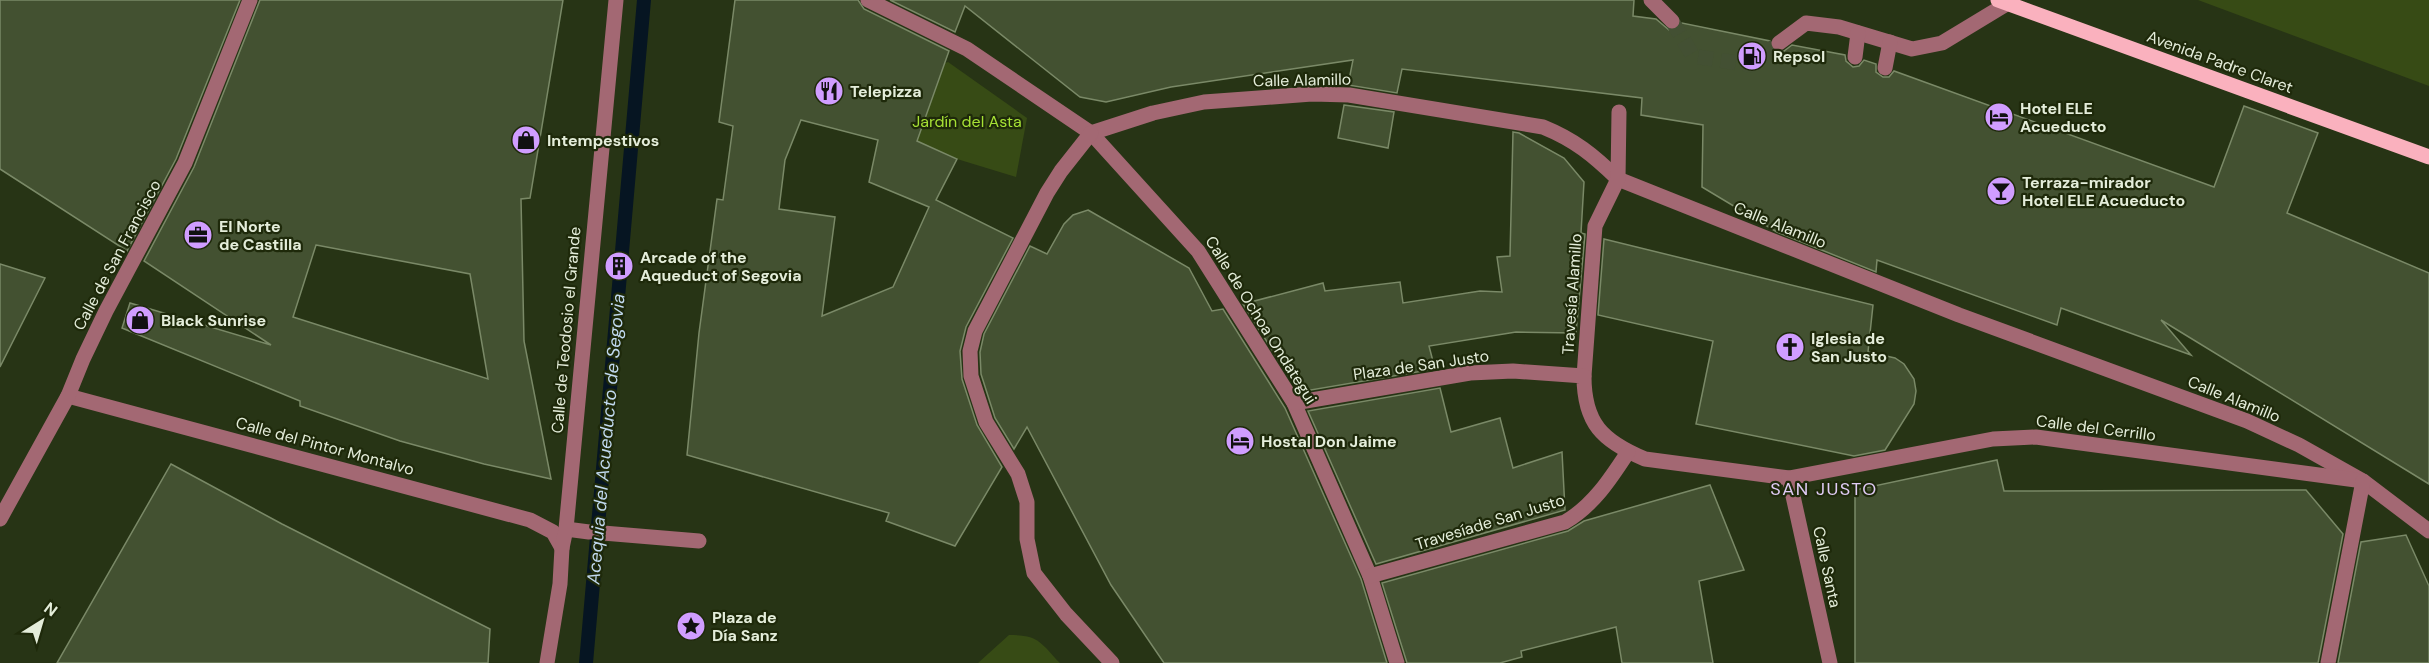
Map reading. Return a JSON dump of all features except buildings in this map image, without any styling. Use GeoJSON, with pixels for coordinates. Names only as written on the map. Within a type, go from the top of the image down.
{"type":"FeatureCollection","features":[{"type":"Feature","properties":{"kind":"main road","name":"Avenida Padre Claret"},"geometry":{"type":"LineString","coordinates":[[2003,2],[2429,157]]}},
{"type":"Feature","properties":{"kind":"street","name":"Calle de San Francisco"},"geometry":{"type":"LineString","coordinates":[[0,519],[68,396],[83,359],[185,163],[250,0]]}},
{"type":"Feature","properties":{"kind":"street","name":"Calle de Teodosio el Grande"},"geometry":{"type":"LineString","coordinates":[[546,663],[560,584],[562,548],[566,529],[616,0]]}},
{"type":"Feature","properties":{"kind":"street","name":"Calle de Ochoa Ondategui"},"geometry":{"type":"LineString","coordinates":[[868,0],[967,49],[1091,133],[1198,251],[1294,404],[1370,576],[1397,663]]}},
{"type":"Feature","properties":{"kind":"street"},"geometry":{"type":"LineString","coordinates":[[1651,0],[1672,21]]}},
{"type":"Feature","properties":{"kind":"street"},"geometry":{"type":"LineString","coordinates":[[1779,43],[1806,23],[1839,27],[1912,49],[1941,43],[2003,2]]}},
{"type":"Feature","properties":{"kind":"street"},"geometry":{"type":"LineString","coordinates":[[1855,57],[1858,33]]}},
{"type":"Feature","properties":{"kind":"street"},"geometry":{"type":"LineString","coordinates":[[1886,68],[1890,42]]}},
{"type":"Feature","properties":{"kind":"street","name":"Calle Alamillo"},"geometry":{"type":"LineString","coordinates":[[1091,133],[1142,116],[1204,102],[1312,94],[1349,95],[1543,127],[1569,137],[1591,153],[1618,179],[1959,315],[2247,421],[2299,445],[2363,481],[2429,531]]}},
{"type":"Feature","properties":{"kind":"street","name":"Travesía Alamillo"},"geometry":{"type":"LineString","coordinates":[[1584,376],[1595,226],[1618,179],[1619,112]]}},
{"type":"Feature","properties":{"kind":"street"},"geometry":{"type":"LineString","coordinates":[[1091,133],[1047,193],[975,331],[970,360],[971,376],[986,422],[1018,474],[1027,502],[1027,539],[1034,573],[1066,614],[1112,663]]}},
{"type":"Feature","properties":{"kind":"street","name":"Plaza de San Justo"},"geometry":{"type":"LineString","coordinates":[[1294,404],[1470,373],[1513,370],[1584,376]]}},
{"type":"Feature","properties":{"kind":"street"},"geometry":{"type":"LineString","coordinates":[[1584,376],[1584,398],[1590,417],[1602,433],[1628,452],[1645,459],[1789,478]]}},
{"type":"Feature","properties":{"kind":"street","name":"Calle del Pintor Montalvo"},"geometry":{"type":"LineString","coordinates":[[68,396],[530,520],[553,532],[562,548]]}},
{"type":"Feature","properties":{"kind":"street","name":"Calle del Cerrillo"},"geometry":{"type":"LineString","coordinates":[[1789,478],[1993,439],[2036,438],[2363,481]]}},
{"type":"Feature","properties":{"kind":"street","name":"Travesíade San Justo"},"geometry":{"type":"LineString","coordinates":[[1370,576],[1565,522],[1576,515],[1606,485],[1628,452]]}},
{"type":"Feature","properties":{"kind":"street","name":"Calle Santa"},"geometry":{"type":"LineString","coordinates":[[1789,478],[1830,663]]}},
{"type":"Feature","properties":{"kind":"street"},"geometry":{"type":"LineString","coordinates":[[2328,663],[2363,481]]}},
{"type":"Feature","properties":{"kind":"street"},"geometry":{"type":"LineString","coordinates":[[566,529],[699,541]]}},
{"type":"Feature","properties":{"kind":"green space"},"geometry":{"type":"Polygon","coordinates":[[[2198,0],[2429,0],[2429,86],[2198,0]]]}},
{"type":"Feature","properties":{"kind":"green space","name":"Jardín del Asta"},"geometry":{"type":"Polygon","coordinates":[[[948,62],[1027,118],[1016,177],[957,159],[917,141],[945,63],[948,62]]]}},
{"type":"Feature","properties":{"kind":"green space"},"geometry":{"type":"Polygon","coordinates":[[[1009,635],[1033,638],[1060,663],[978,663],[1009,635]]]}},
{"type":"Feature","properties":{"kind":"waterway","name":"Acequia del Acueducto de Segovia"},"geometry":{"type":"LineString","coordinates":[[586,663],[644,0]]}},
{"type":"Feature","properties":{"kind":"tunnel"},"geometry":{"type":"LineString","coordinates":[[1672,21],[1693,56],[1750,65],[1779,43]]}},
{"type":"Feature","properties":{"kind":"place","name":"Repsol"},"geometry":{"type":"Point","coordinates":[1752,56]}},
{"type":"Feature","properties":{"kind":"place","name":"Telepizza"},"geometry":{"type":"Point","coordinates":[829,91]}},
{"type":"Feature","properties":{"kind":"place","name":"Hotel ELE Acueducto"},"geometry":{"type":"Point","coordinates":[1999,117]}},
{"type":"Feature","properties":{"kind":"place","name":"Intempestivos"},"geometry":{"type":"Point","coordinates":[526,140]}},
{"type":"Feature","properties":{"kind":"place","name":"Terraza-mirador Hotel ELE Acueducto"},"geometry":{"type":"Point","coordinates":[2001,191]}},
{"type":"Feature","properties":{"kind":"place","name":"El Norte de Castilla"},"geometry":{"type":"Point","coordinates":[198,235]}},
{"type":"Feature","properties":{"kind":"place","name":"Arcade of the Aqueduct of Segovia"},"geometry":{"type":"Point","coordinates":[619,266]}},
{"type":"Feature","properties":{"kind":"place","name":"Black Sunrise"},"geometry":{"type":"Point","coordinates":[140,320]}},
{"type":"Feature","properties":{"kind":"place","name":"Iglesia de San Justo"},"geometry":{"type":"Point","coordinates":[1790,347]}},
{"type":"Feature","properties":{"kind":"place","name":"Hostal Don Jaime"},"geometry":{"type":"Point","coordinates":[1240,441]}},
{"type":"Feature","properties":{"kind":"place","name":"Plaza de Día Sanz"},"geometry":{"type":"Point","coordinates":[691,626]}},
{"type":"Feature","properties":{"kind":"district","name":"SAN JUSTO"},"geometry":{"type":"Point","coordinates":[1824,489]}}]}
